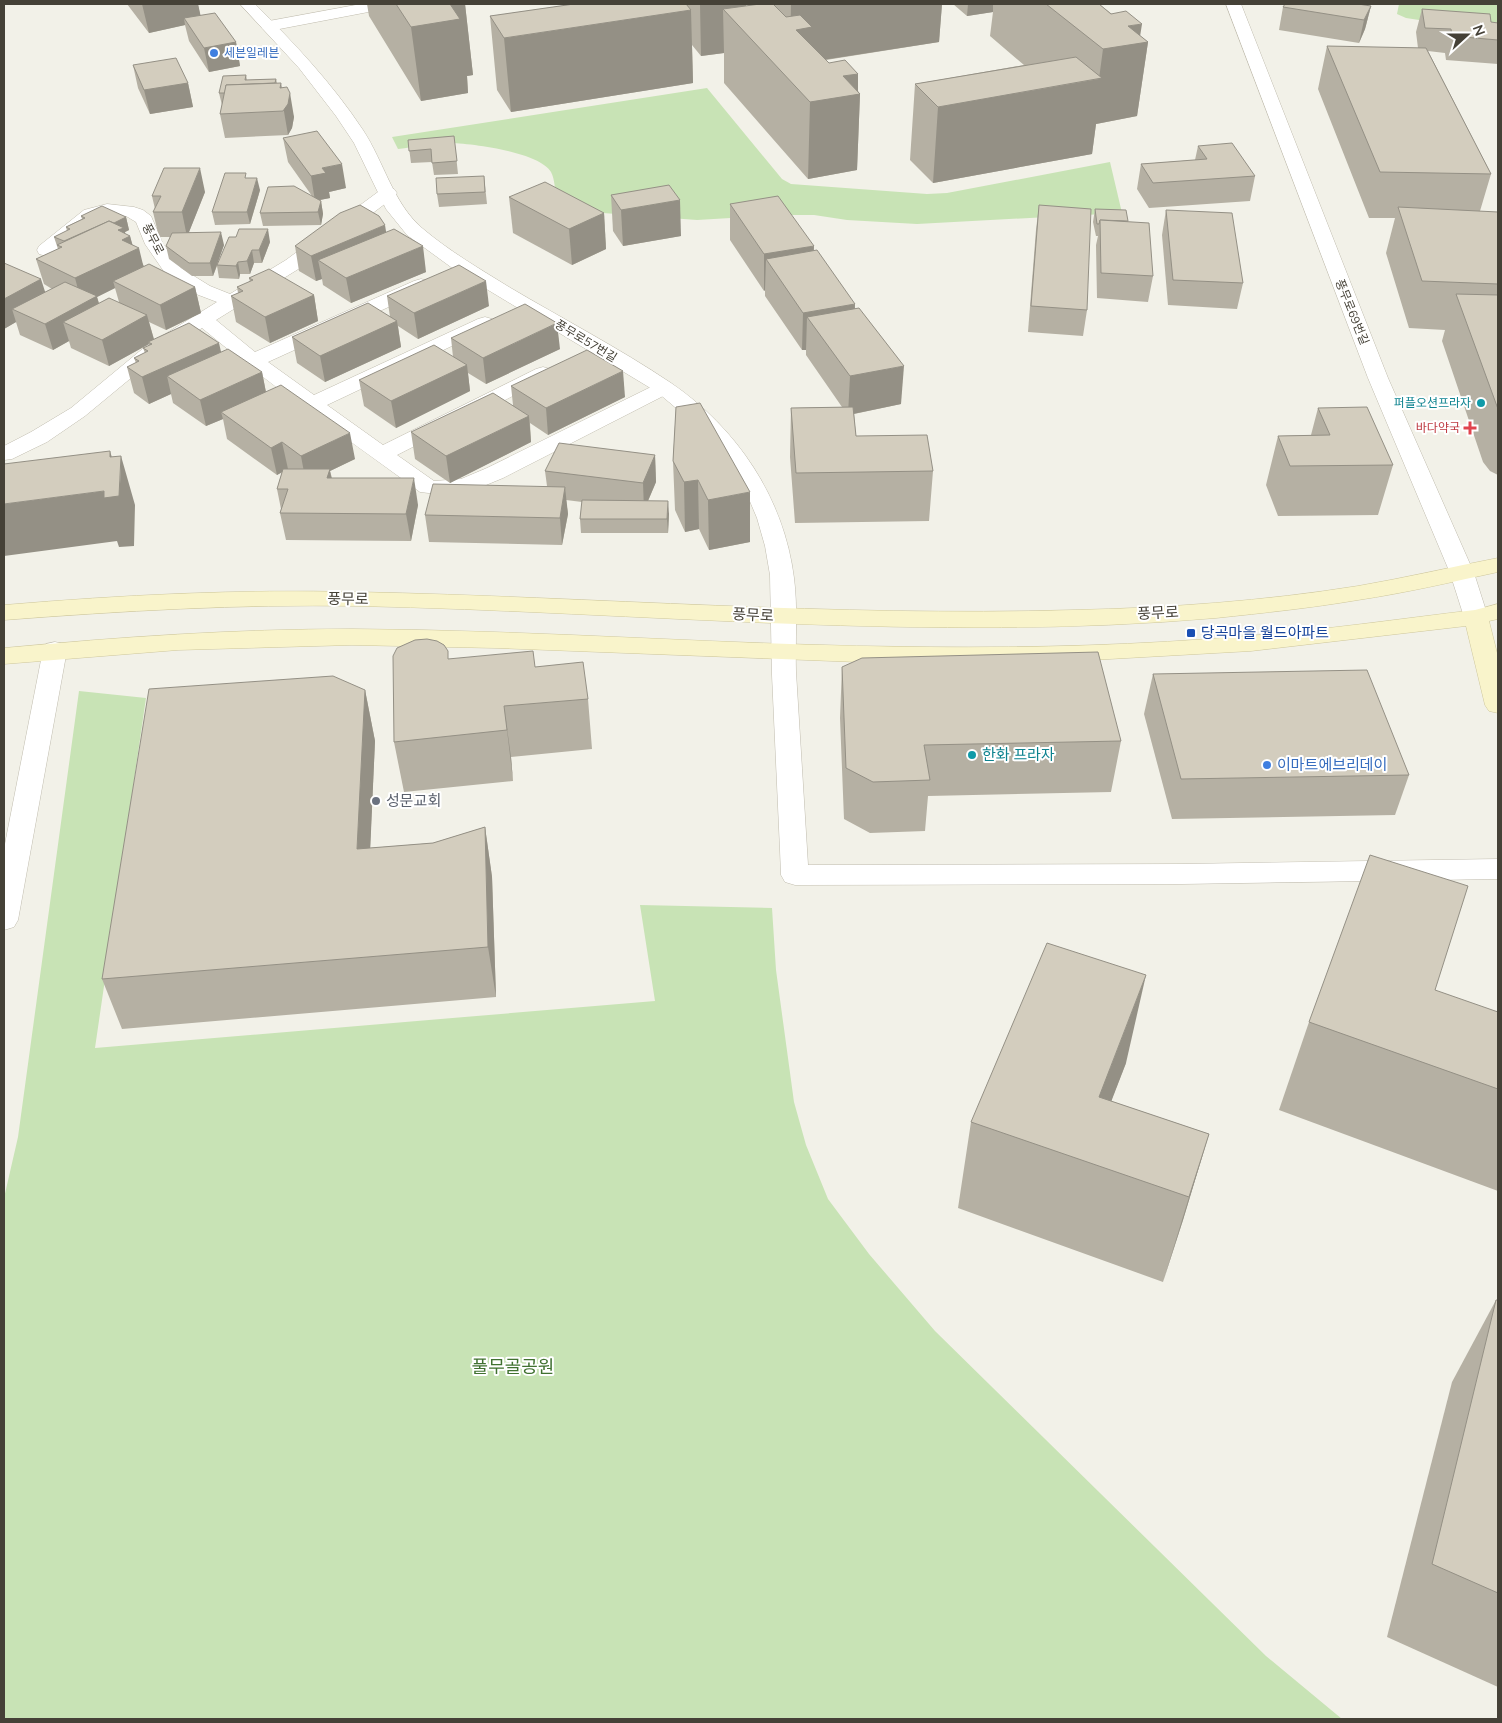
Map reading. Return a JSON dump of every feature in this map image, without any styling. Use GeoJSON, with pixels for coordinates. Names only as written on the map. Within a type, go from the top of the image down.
{"type":"FeatureCollection","features":[{"type":"Feature","properties":{"kind":"street","name":"풍무로57번길"},"geometry":{"type":"LineString","coordinates":[[247,4],[269,26],[340,109],[358,134],[388,193],[411,228],[462,266],[511,312],[579,355],[664,388],[707,420],[735,454],[753,483],[766,515],[782,576],[783,653],[795,875],[1182,874],[1498,870]]}},
{"type":"Feature","properties":{"kind":"street"},"geometry":{"type":"LineString","coordinates":[[269,26],[384,4]]}},
{"type":"Feature","properties":{"kind":"street","name":"풍무로69번길"},"geometry":{"type":"LineString","coordinates":[[1233,4],[1378,378],[1462,574],[1487,614]]}},
{"type":"Feature","properties":{"kind":"street"},"geometry":{"type":"LineString","coordinates":[[4,454],[39,437],[78,412],[140,360],[292,264],[388,193]]}},
{"type":"Feature","properties":{"kind":"street","name":"풍무로"},"geometry":{"type":"LineString","coordinates":[[46,250],[90,214],[107,209],[128,211],[137,214],[144,220],[154,244],[174,272],[203,290],[233,302]]}},
{"type":"Feature","properties":{"kind":"street"},"geometry":{"type":"LineString","coordinates":[[253,360],[462,266]]}},
{"type":"Feature","properties":{"kind":"street"},"geometry":{"type":"LineString","coordinates":[[312,404],[511,312]]}},
{"type":"Feature","properties":{"kind":"street"},"geometry":{"type":"LineString","coordinates":[[204,319],[253,360],[428,487],[446,488],[466,485],[495,473],[664,388]]}},
{"type":"Feature","properties":{"kind":"street"},"geometry":{"type":"LineString","coordinates":[[382,454],[579,355]]}},
{"type":"Feature","properties":{"kind":"street","name":"풍무로"},"geometry":{"type":"LineString","coordinates":[[4,613],[234,599],[357,599],[783,616],[1055,618],[1255,607],[1358,593],[1462,574],[1498,564]]}},
{"type":"Feature","properties":{"kind":"street"},"geometry":{"type":"LineString","coordinates":[[1487,614],[1498,650]]}},
{"type":"Feature","properties":{"kind":"street"},"geometry":{"type":"LineString","coordinates":[[4,656],[54,650],[249,638],[353,637],[783,653],[928,655],[1098,653],[1313,638],[1487,614]]}},
{"type":"Feature","properties":{"kind":"street"},"geometry":{"type":"LineString","coordinates":[[1487,614],[1498,705]]}},
{"type":"Feature","properties":{"kind":"street"},"geometry":{"type":"LineString","coordinates":[[4,920],[54,650]]}},
{"type":"Feature","properties":{"kind":"green space"},"geometry":{"type":"Polygon","coordinates":[[[1399,4],[1498,4],[1498,32],[1406,18],[1397,14],[1399,4]]]}},
{"type":"Feature","properties":{"kind":"green space"},"geometry":{"type":"Polygon","coordinates":[[[707,88],[782,179],[791,184],[927,194],[947,193],[1110,162],[1122,213],[917,224],[847,220],[814,215],[697,220],[603,213],[556,198],[551,172],[544,165],[533,159],[503,150],[458,143],[398,149],[392,137],[707,88]]]}},
{"type":"Feature","properties":{"kind":"green space","name":"풀무골공원"},"geometry":{"type":"Polygon","coordinates":[[[79,691],[146,698],[95,1048],[655,1001],[640,905],[772,908],[776,970],[794,1102],[806,1145],[828,1199],[869,1254],[935,1331],[1266,1656],[1342,1719],[4,1719],[4,1198],[18,1137],[79,691]]]}},
{"type":"Feature","properties":{"kind":"building"},"geometry":{"type":"Polygon","coordinates":[[[396,4],[450,4],[460,19],[411,27],[396,4]]]}},
{"type":"Feature","properties":{"kind":"building"},"geometry":{"type":"Polygon","coordinates":[[[574,4],[686,4],[691,10],[504,38],[490,16],[574,4]]]}},
{"type":"Feature","properties":{"kind":"building"},"geometry":{"type":"Polygon","coordinates":[[[773,4],[786,17],[800,15],[812,27],[796,30],[829,63],[845,60],[858,74],[843,76],[860,94],[810,102],[723,9],[773,4]]]}},
{"type":"Feature","properties":{"kind":"building"},"geometry":{"type":"Polygon","coordinates":[[[1046,4],[1099,4],[1111,14],[1126,11],[1142,24],[1128,26],[1148,42],[1103,49],[1046,4]]]}},
{"type":"Feature","properties":{"kind":"building"},"geometry":{"type":"Polygon","coordinates":[[[1285,4],[1358,4],[1371,6],[1364,20],[1283,7],[1285,4]]]}},
{"type":"Feature","properties":{"kind":"building"},"geometry":{"type":"Polygon","coordinates":[[[1422,9],[1490,14],[1491,22],[1498,23],[1498,40],[1452,36],[1451,29],[1425,28],[1422,9]]]}},
{"type":"Feature","properties":{"kind":"building"},"geometry":{"type":"Polygon","coordinates":[[[215,13],[236,42],[204,48],[184,18],[215,13]]]}},
{"type":"Feature","properties":{"kind":"building"},"geometry":{"type":"Polygon","coordinates":[[[1327,46],[1426,48],[1491,174],[1380,172],[1327,46]]]}},
{"type":"Feature","properties":{"kind":"building"},"geometry":{"type":"Polygon","coordinates":[[[1076,57],[1102,78],[938,107],[915,84],[1076,57]]]}},
{"type":"Feature","properties":{"kind":"building"},"geometry":{"type":"Polygon","coordinates":[[[176,58],[188,83],[144,90],[133,65],[176,58]]]}},
{"type":"Feature","properties":{"kind":"building"},"geometry":{"type":"Polygon","coordinates":[[[246,75],[245,80],[276,79],[275,83],[226,85],[225,93],[219,93],[223,76],[246,75]]]}},
{"type":"Feature","properties":{"kind":"building"},"geometry":{"type":"Polygon","coordinates":[[[281,83],[280,88],[287,87],[290,93],[288,104],[283,111],[220,114],[226,85],[281,83]]]}},
{"type":"Feature","properties":{"kind":"building"},"geometry":{"type":"Polygon","coordinates":[[[317,131],[342,164],[322,168],[326,173],[311,176],[283,138],[317,131]]]}},
{"type":"Feature","properties":{"kind":"building"},"geometry":{"type":"Polygon","coordinates":[[[454,136],[457,161],[432,163],[431,149],[409,151],[408,140],[454,136]]]}},
{"type":"Feature","properties":{"kind":"building"},"geometry":{"type":"Polygon","coordinates":[[[1232,143],[1255,176],[1153,183],[1141,164],[1207,159],[1198,146],[1232,143]]]}},
{"type":"Feature","properties":{"kind":"building"},"geometry":{"type":"Polygon","coordinates":[[[164,168],[200,168],[182,212],[153,212],[161,196],[152,196],[164,168]]]}},
{"type":"Feature","properties":{"kind":"building"},"geometry":{"type":"Polygon","coordinates":[[[225,173],[246,173],[245,178],[257,178],[247,212],[212,212],[225,173]]]}},
{"type":"Feature","properties":{"kind":"building"},"geometry":{"type":"Polygon","coordinates":[[[484,176],[485,192],[437,194],[436,178],[484,176]]]}},
{"type":"Feature","properties":{"kind":"building"},"geometry":{"type":"Polygon","coordinates":[[[545,182],[604,213],[569,229],[509,197],[545,182]]]}},
{"type":"Feature","properties":{"kind":"building"},"geometry":{"type":"Polygon","coordinates":[[[669,185],[680,200],[621,210],[611,195],[669,185]]]}},
{"type":"Feature","properties":{"kind":"building"},"geometry":{"type":"Polygon","coordinates":[[[294,186],[321,201],[318,212],[260,213],[268,187],[294,186]]]}},
{"type":"Feature","properties":{"kind":"building"},"geometry":{"type":"Polygon","coordinates":[[[778,196],[814,246],[764,254],[730,204],[778,196]]]}},
{"type":"Feature","properties":{"kind":"building"},"geometry":{"type":"Polygon","coordinates":[[[360,205],[379,216],[385,225],[311,256],[295,246],[340,213],[360,205]]]}},
{"type":"Feature","properties":{"kind":"building"},"geometry":{"type":"Polygon","coordinates":[[[1039,205],[1091,209],[1087,310],[1031,306],[1039,205]]]}},
{"type":"Feature","properties":{"kind":"building"},"geometry":{"type":"Polygon","coordinates":[[[102,206],[126,217],[114,223],[109,221],[64,241],[54,237],[70,229],[66,227],[85,218],[81,216],[102,206]]]}},
{"type":"Feature","properties":{"kind":"building"},"geometry":{"type":"Polygon","coordinates":[[[1398,207],[1498,212],[1498,284],[1422,281],[1398,207]]]}},
{"type":"Feature","properties":{"kind":"building"},"geometry":{"type":"Polygon","coordinates":[[[1095,209],[1126,210],[1128,221],[1100,220],[1099,224],[1097,224],[1095,209]]]}},
{"type":"Feature","properties":{"kind":"building"},"geometry":{"type":"Polygon","coordinates":[[[1166,210],[1232,213],[1243,283],[1173,280],[1166,210]]]}},
{"type":"Feature","properties":{"kind":"building"},"geometry":{"type":"Polygon","coordinates":[[[1100,220],[1149,223],[1153,276],[1101,273],[1100,220]]]}},
{"type":"Feature","properties":{"kind":"building"},"geometry":{"type":"Polygon","coordinates":[[[109,221],[124,228],[118,230],[130,236],[122,240],[139,248],[75,278],[36,259],[62,247],[57,245],[109,221]]]}},
{"type":"Feature","properties":{"kind":"building"},"geometry":{"type":"Polygon","coordinates":[[[239,229],[268,229],[259,250],[252,250],[247,261],[238,262],[236,266],[217,265],[229,237],[236,237],[239,229]]]}},
{"type":"Feature","properties":{"kind":"building"},"geometry":{"type":"Polygon","coordinates":[[[394,229],[423,246],[346,278],[318,260],[394,229]]]}},
{"type":"Feature","properties":{"kind":"building"},"geometry":{"type":"Polygon","coordinates":[[[221,232],[210,263],[189,263],[166,246],[172,233],[221,232]]]}},
{"type":"Feature","properties":{"kind":"building"},"geometry":{"type":"Polygon","coordinates":[[[817,250],[855,304],[803,313],[766,259],[817,250]]]}},
{"type":"Feature","properties":{"kind":"building"},"geometry":{"type":"Polygon","coordinates":[[[4,263],[41,279],[4,299],[4,263]]]}},
{"type":"Feature","properties":{"kind":"building"},"geometry":{"type":"Polygon","coordinates":[[[149,264],[195,287],[160,305],[113,281],[149,264]]]}},
{"type":"Feature","properties":{"kind":"building"},"geometry":{"type":"Polygon","coordinates":[[[459,265],[486,281],[414,313],[387,296],[459,265]]]}},
{"type":"Feature","properties":{"kind":"building"},"geometry":{"type":"Polygon","coordinates":[[[269,269],[314,295],[265,317],[231,296],[243,291],[237,287],[253,280],[249,278],[269,269]]]}},
{"type":"Feature","properties":{"kind":"building"},"geometry":{"type":"Polygon","coordinates":[[[65,282],[97,296],[45,324],[12,309],[65,282]]]}},
{"type":"Feature","properties":{"kind":"building"},"geometry":{"type":"Polygon","coordinates":[[[1456,294],[1498,295],[1498,409],[1456,294]]]}},
{"type":"Feature","properties":{"kind":"building"},"geometry":{"type":"Polygon","coordinates":[[[109,298],[147,315],[102,340],[63,322],[109,298]]]}},
{"type":"Feature","properties":{"kind":"building"},"geometry":{"type":"Polygon","coordinates":[[[368,303],[397,321],[320,356],[292,337],[368,303]]]}},
{"type":"Feature","properties":{"kind":"building"},"geometry":{"type":"Polygon","coordinates":[[[525,304],[557,323],[483,358],[451,338],[525,304]]]}},
{"type":"Feature","properties":{"kind":"building"},"geometry":{"type":"Polygon","coordinates":[[[859,308],[904,366],[850,376],[807,317],[859,308]]]}},
{"type":"Feature","properties":{"kind":"building"},"geometry":{"type":"Polygon","coordinates":[[[189,323],[219,343],[142,377],[127,367],[139,361],[134,358],[148,351],[143,348],[152,344],[148,342],[189,323]]]}},
{"type":"Feature","properties":{"kind":"building"},"geometry":{"type":"Polygon","coordinates":[[[434,345],[467,365],[391,401],[359,380],[434,345]]]}},
{"type":"Feature","properties":{"kind":"building"},"geometry":{"type":"Polygon","coordinates":[[[228,349],[262,372],[200,400],[167,376],[228,349]]]}},
{"type":"Feature","properties":{"kind":"building"},"geometry":{"type":"Polygon","coordinates":[[[587,350],[623,371],[546,408],[511,386],[587,350]]]}},
{"type":"Feature","properties":{"kind":"building"},"geometry":{"type":"Polygon","coordinates":[[[281,385],[350,433],[301,456],[282,442],[271,448],[221,412],[281,385]]]}},
{"type":"Feature","properties":{"kind":"building"},"geometry":{"type":"Polygon","coordinates":[[[493,393],[529,416],[446,456],[411,432],[493,393]]]}},
{"type":"Feature","properties":{"kind":"building"},"geometry":{"type":"Polygon","coordinates":[[[700,403],[750,492],[708,500],[698,480],[684,482],[673,461],[676,407],[700,403]]]}},
{"type":"Feature","properties":{"kind":"building"},"geometry":{"type":"Polygon","coordinates":[[[853,407],[856,436],[927,435],[933,471],[796,473],[791,408],[853,407]]]}},
{"type":"Feature","properties":{"kind":"building"},"geometry":{"type":"Polygon","coordinates":[[[1367,407],[1393,465],[1290,466],[1278,436],[1330,435],[1318,408],[1367,407]]]}},
{"type":"Feature","properties":{"kind":"building"},"geometry":{"type":"Polygon","coordinates":[[[559,443],[655,455],[643,483],[545,471],[559,443]]]}},
{"type":"Feature","properties":{"kind":"building"},"geometry":{"type":"Polygon","coordinates":[[[110,451],[110,457],[121,456],[119,496],[104,498],[104,491],[4,504],[4,464],[110,451]]]}},
{"type":"Feature","properties":{"kind":"building"},"geometry":{"type":"Polygon","coordinates":[[[283,469],[330,469],[327,478],[414,478],[406,514],[280,513],[288,489],[277,489],[283,469]]]}},
{"type":"Feature","properties":{"kind":"building"},"geometry":{"type":"Polygon","coordinates":[[[433,484],[565,487],[560,518],[425,515],[433,484]]]}},
{"type":"Feature","properties":{"kind":"building"},"geometry":{"type":"Polygon","coordinates":[[[582,500],[668,501],[667,519],[580,519],[582,500]]]}},
{"type":"Feature","properties":{"kind":"building"},"geometry":{"type":"Polygon","coordinates":[[[427,639],[444,645],[448,651],[448,659],[533,651],[535,667],[583,662],[588,699],[504,706],[507,730],[394,742],[393,656],[397,648],[415,640],[427,639]]]}},
{"type":"Feature","properties":{"kind":"building"},"geometry":{"type":"Polygon","coordinates":[[[1098,652],[1121,741],[924,745],[930,780],[873,782],[846,768],[842,667],[862,658],[1098,652]]]}},
{"type":"Feature","properties":{"kind":"building"},"geometry":{"type":"Polygon","coordinates":[[[1367,670],[1409,775],[1181,779],[1153,674],[1367,670]]]}},
{"type":"Feature","properties":{"kind":"building"},"geometry":{"type":"Polygon","coordinates":[[[333,676],[365,690],[357,849],[433,843],[485,827],[488,947],[102,979],[149,689],[333,676]]]}},
{"type":"Feature","properties":{"kind":"building"},"geometry":{"type":"Polygon","coordinates":[[[1370,855],[1468,886],[1435,990],[1498,1012],[1498,1089],[1309,1022],[1370,855]]]}},
{"type":"Feature","properties":{"kind":"building"},"geometry":{"type":"Polygon","coordinates":[[[1047,943],[1146,975],[1099,1097],[1209,1134],[1189,1197],[971,1122],[1047,943]]]}},
{"type":"Feature","properties":{"kind":"building"},"geometry":{"type":"Polygon","coordinates":[[[1496,1300],[1498,1300],[1498,1593],[1432,1564],[1496,1300]]]}},
{"type":"Feature","properties":{"kind":"place","name":"세븐일레븐"},"geometry":{"type":"Point","coordinates":[214,53]}},
{"type":"Feature","properties":{"kind":"place","name":"퍼플오션프라자"},"geometry":{"type":"Point","coordinates":[1481,403]}},
{"type":"Feature","properties":{"kind":"place","name":"바다약국"},"geometry":{"type":"Point","coordinates":[1470,428]}},
{"type":"Feature","properties":{"kind":"place","name":"당곡마을 월드아파트"},"geometry":{"type":"Point","coordinates":[1191,633]}},
{"type":"Feature","properties":{"kind":"place","name":"한화 프라자"},"geometry":{"type":"Point","coordinates":[972,755]}},
{"type":"Feature","properties":{"kind":"place","name":"이마트에브리데이"},"geometry":{"type":"Point","coordinates":[1267,765]}},
{"type":"Feature","properties":{"kind":"place","name":"성문교회"},"geometry":{"type":"Point","coordinates":[376,801]}}]}
